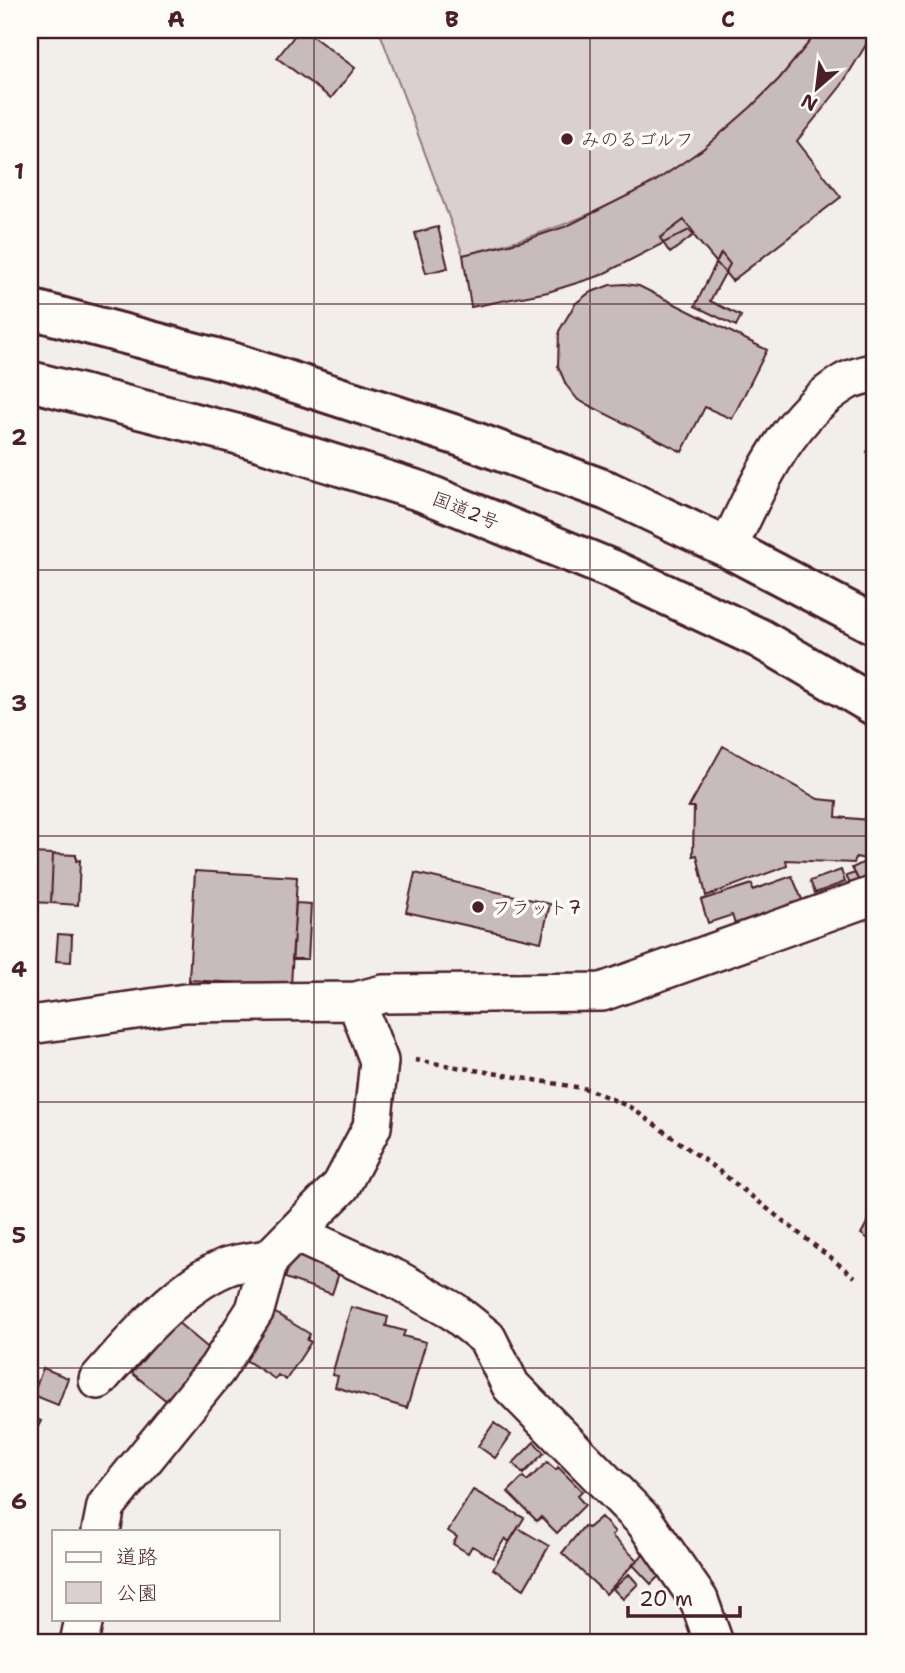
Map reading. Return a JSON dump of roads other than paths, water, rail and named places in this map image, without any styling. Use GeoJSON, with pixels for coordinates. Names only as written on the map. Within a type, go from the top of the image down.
{"type":"FeatureCollection","features":[{"type":"Feature","properties":{"kind":"highway"},"geometry":{"type":"LineString","coordinates":[[30,309],[230,362],[459,436],[608,491],[728,548],[875,625]]}},
{"type":"Feature","properties":{"kind":"highway","name":"国道2号"},"geometry":{"type":"LineString","coordinates":[[30,381],[237,434],[420,491],[611,569],[760,638],[875,706]]}},
{"type":"Feature","properties":{"kind":"street"},"geometry":{"type":"LineString","coordinates":[[728,548],[792,429],[816,404],[846,382],[875,372]]}},
{"type":"Feature","properties":{"kind":"street"},"geometry":{"type":"LineString","coordinates":[[30,1025],[185,1003],[356,1001],[383,993],[602,992],[875,895]]}},
{"type":"Feature","properties":{"kind":"street"},"geometry":{"type":"LineString","coordinates":[[102,1530],[106,1506],[217,1369],[255,1310],[269,1259],[341,1186],[372,1127],[379,1061],[356,1001]]}},
{"type":"Feature","properties":{"kind":"street"},"geometry":{"type":"LineString","coordinates":[[295,1233],[396,1279],[453,1311],[487,1338],[511,1386],[645,1522],[699,1600],[714,1643]]}},
{"type":"Feature","properties":{"kind":"street"},"geometry":{"type":"LineString","coordinates":[[98,1380],[125,1348],[194,1286],[228,1266],[269,1259]]}},
{"type":"Feature","properties":{"kind":"street"},"geometry":{"type":"LineString","coordinates":[[79,1643],[84,1620]]}},
{"type":"Feature","properties":{"kind":"place","name":"みのるゴルフ"},"geometry":{"type":"Point","coordinates":[567,139]}},
{"type":"Feature","properties":{"kind":"place","name":"フラット7"},"geometry":{"type":"Point","coordinates":[478,907]}}]}
